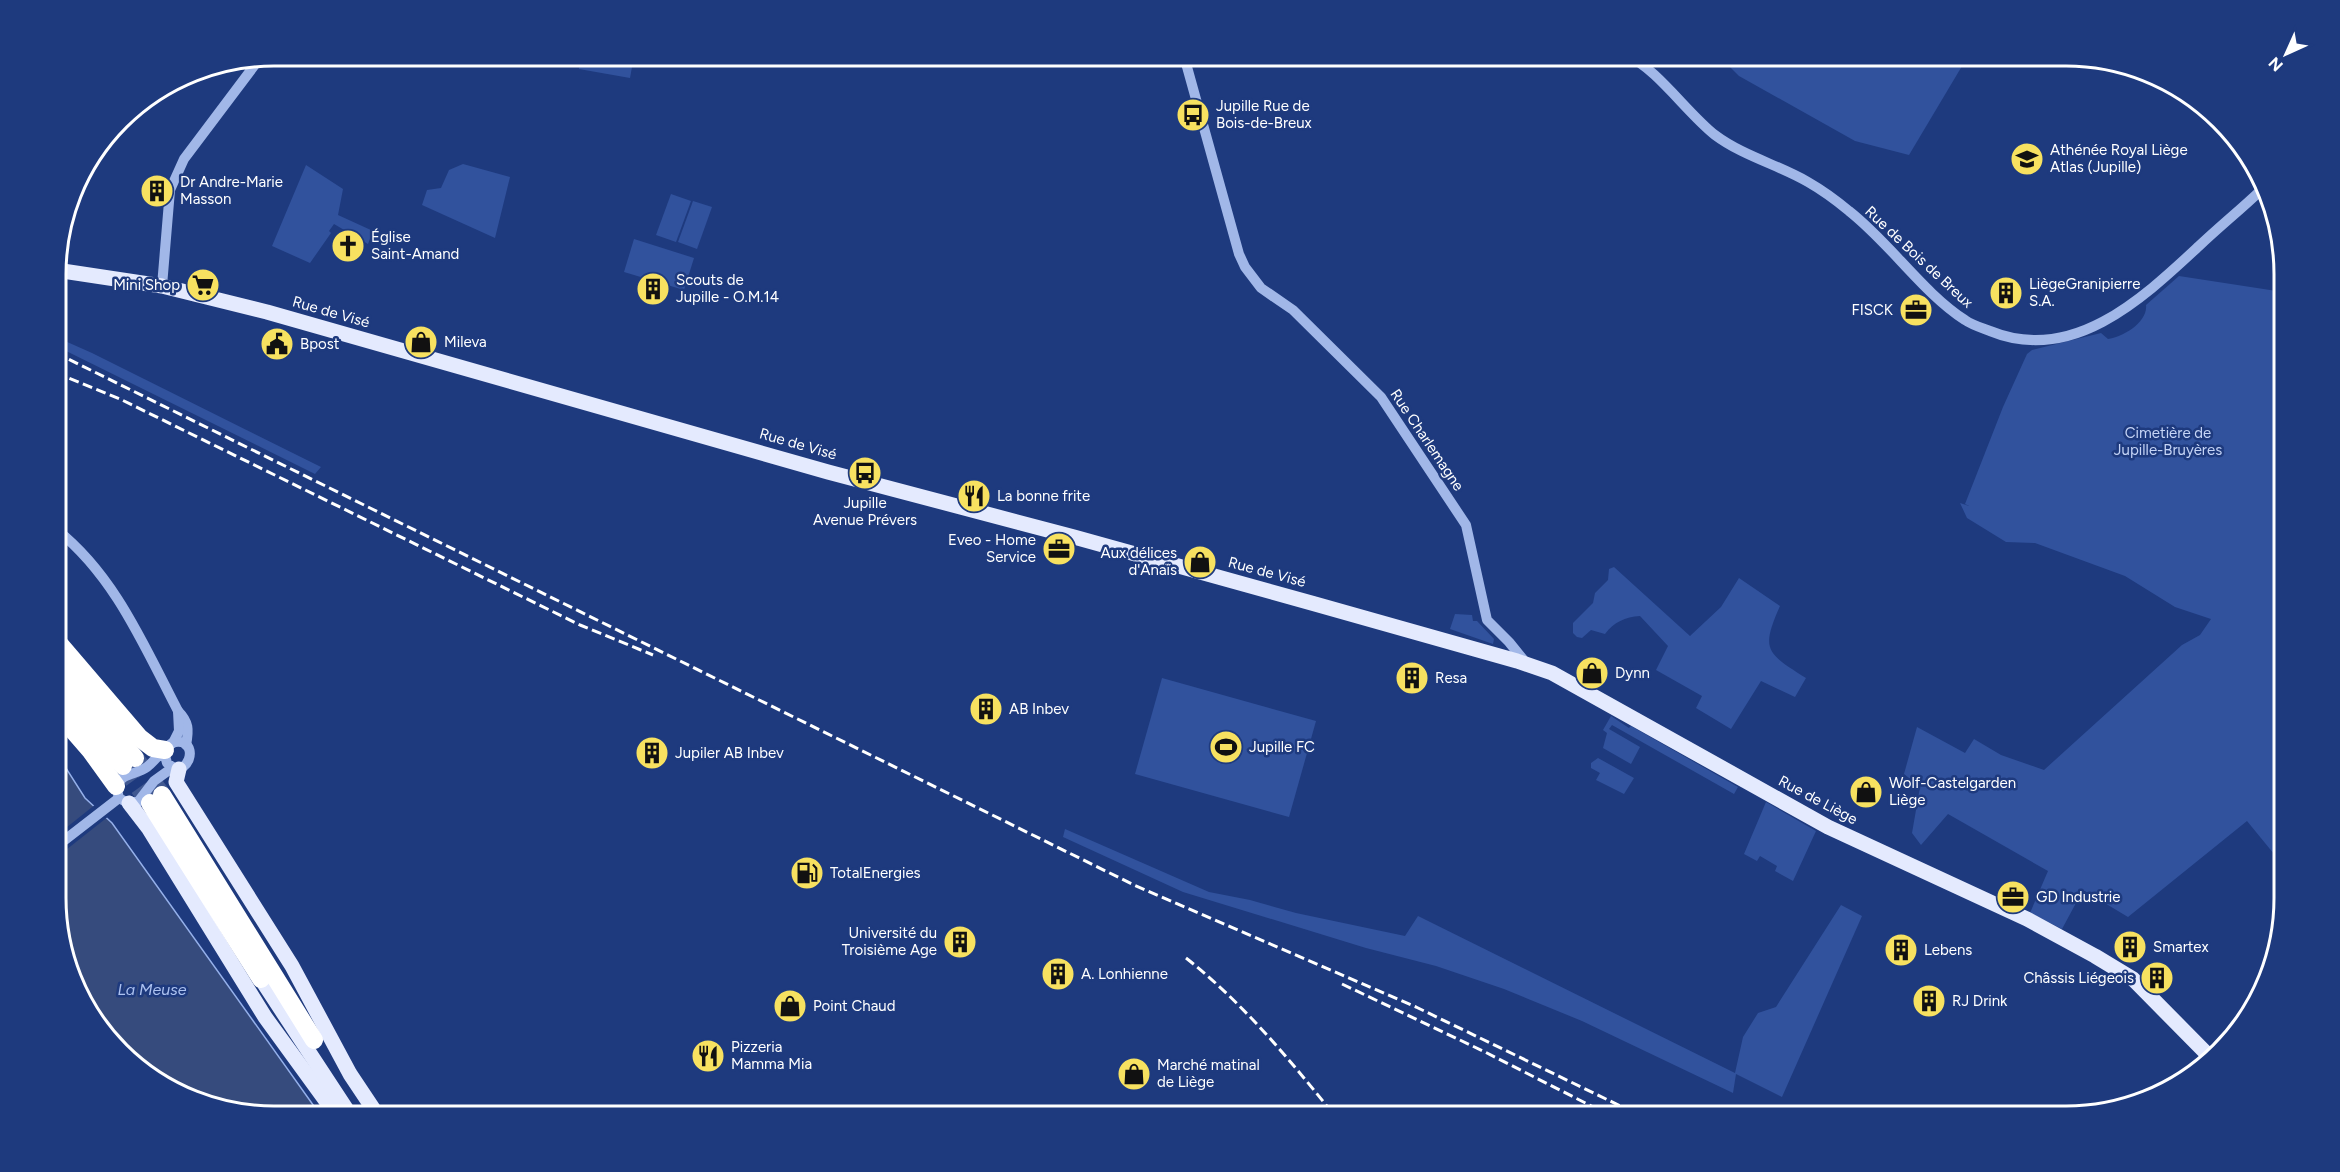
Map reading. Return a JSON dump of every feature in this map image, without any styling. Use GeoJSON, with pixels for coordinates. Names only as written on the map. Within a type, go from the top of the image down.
{"type":"FeatureCollection","features":[{"type":"Feature","properties":{"kind":"highway"},"geometry":{"type":"LineString","coordinates":[[66,652],[140,738],[153,748],[168,748]]}},
{"type":"Feature","properties":{"kind":"highway"},"geometry":{"type":"LineString","coordinates":[[66,676],[131,766]]}},
{"type":"Feature","properties":{"kind":"highway"},"geometry":{"type":"LineString","coordinates":[[66,697],[131,766]]}},
{"type":"Feature","properties":{"kind":"highway"},"geometry":{"type":"LineString","coordinates":[[66,722],[90,750],[122,796]]}},
{"type":"Feature","properties":{"kind":"highway"},"geometry":{"type":"LineString","coordinates":[[152,796],[261,979]]}},
{"type":"Feature","properties":{"kind":"highway"},"geometry":{"type":"LineString","coordinates":[[152,796],[314,1040]]}},
{"type":"Feature","properties":{"kind":"main road","name":"Rue de Visé"},"geometry":{"type":"LineString","coordinates":[[66,272],[162,286],[299,321],[828,472],[1074,537],[1528,666]]}},
{"type":"Feature","properties":{"kind":"main road","name":"Rue de Liège"},"geometry":{"type":"LineString","coordinates":[[1528,666],[1572,684],[1828,827],[2027,919],[2097,957],[2133,979],[2205,1052]]}},
{"type":"Feature","properties":{"kind":"main road"},"geometry":{"type":"LineString","coordinates":[[175,768],[176,782],[291,966],[350,1074],[371,1106]]}},
{"type":"Feature","properties":{"kind":"main road"},"geometry":{"type":"LineString","coordinates":[[122,796],[149,829],[265,1017],[330,1106]]}},
{"type":"Feature","properties":{"kind":"main road"},"geometry":{"type":"LineString","coordinates":[[261,979],[278,1012],[337,1106]]}},
{"type":"Feature","properties":{"kind":"main road"},"geometry":{"type":"LineString","coordinates":[[261,979],[344,1106]]}},
{"type":"Feature","properties":{"kind":"main road"},"geometry":{"type":"LineString","coordinates":[[314,1040],[356,1106]]}},
{"type":"Feature","properties":{"kind":"street","name":"Rue Charlemagne"},"geometry":{"type":"LineString","coordinates":[[1187,66],[1239,254],[1245,267],[1261,288],[1293,310],[1381,397],[1466,525],[1487,620],[1528,666]]}},
{"type":"Feature","properties":{"kind":"street","name":"Rue de Bois de Breux"},"geometry":{"type":"LineString","coordinates":[[1641,66],[1660,81],[1717,136],[1809,182],[1850,211],[1890,247],[1932,292],[1966,321],[2004,337],[2030,342],[2046,340],[2082,332],[2120,314],[2159,283],[2258,193]]}},
{"type":"Feature","properties":{"kind":"street"},"geometry":{"type":"LineString","coordinates":[[162,286],[170,190],[184,159],[253,68]]}},
{"type":"Feature","properties":{"kind":"street"},"geometry":{"type":"LineString","coordinates":[[66,538],[89,560],[117,596],[178,711],[188,724],[186,745]]}},
{"type":"Feature","properties":{"kind":"street"},"geometry":{"type":"LineString","coordinates":[[131,766],[148,766],[168,748],[179,731],[178,711]]}},
{"type":"Feature","properties":{"kind":"street"},"geometry":{"type":"LineString","coordinates":[[66,839],[122,796],[141,799],[152,796],[175,768],[187,765],[191,753],[186,745],[180,742],[168,748]]}},
{"type":"Feature","properties":{"kind":"street"},"geometry":{"type":"LineString","coordinates":[[168,748],[166,763],[175,768]]}},
{"type":"Feature","properties":{"kind":"street"},"geometry":{"type":"LineString","coordinates":[[122,796],[123,776],[131,766]]}},
{"type":"Feature","properties":{"kind":"street"},"geometry":{"type":"LineString","coordinates":[[131,766],[152,796]]}},
{"type":"Feature","properties":{"kind":"green space"},"geometry":{"type":"Polygon","coordinates":[[[579,66],[632,66],[630,78],[579,69],[579,66]]]}},
{"type":"Feature","properties":{"kind":"green space"},"geometry":{"type":"Polygon","coordinates":[[[1729,66],[1962,66],[1909,155],[1855,141],[1739,76],[1729,66]]]}},
{"type":"Feature","properties":{"kind":"green space"},"geometry":{"type":"Polygon","coordinates":[[[463,164],[510,177],[495,238],[422,205],[427,190],[441,188],[449,170],[463,164]]]}},
{"type":"Feature","properties":{"kind":"green space"},"geometry":{"type":"Polygon","coordinates":[[[306,165],[343,189],[338,215],[373,231],[368,244],[334,224],[329,231],[331,233],[310,263],[272,246],[306,165]]]}},
{"type":"Feature","properties":{"kind":"green space"},"geometry":{"type":"Polygon","coordinates":[[[671,194],[691,201],[676,242],[656,235],[671,194]]]}},
{"type":"Feature","properties":{"kind":"green space"},"geometry":{"type":"Polygon","coordinates":[[[693,201],[712,207],[697,249],[678,242],[693,201]]]}},
{"type":"Feature","properties":{"kind":"green space"},"geometry":{"type":"Polygon","coordinates":[[[634,239],[694,258],[684,290],[624,272],[634,239]]]}},
{"type":"Feature","properties":{"kind":"green space","name":"Cimetière de Jupille-Bruyères"},"geometry":{"type":"Polygon","coordinates":[[[2179,276],[2274,291],[2274,854],[2247,821],[2128,917],[2083,890],[2062,929],[2030,913],[2048,871],[1948,814],[1921,845],[1912,833],[1920,787],[1904,774],[1917,727],[1965,753],[1974,739],[2001,755],[2044,770],[2182,645],[2200,635],[2211,619],[2175,607],[2125,576],[2035,543],[2006,542],[1967,518],[1960,503],[1969,506],[1965,504],[2003,407],[2027,354],[2032,350],[2101,333],[2108,339],[2121,335],[2139,323],[2146,311],[2146,305],[2179,276]]]}},
{"type":"Feature","properties":{"kind":"green space"},"geometry":{"type":"Polygon","coordinates":[[[66,341],[321,467],[315,474],[66,351],[66,341]]]}},
{"type":"Feature","properties":{"kind":"green space"},"geometry":{"type":"Polygon","coordinates":[[[1614,567],[1690,636],[1721,607],[1739,578],[1780,606],[1769,642],[1775,656],[1806,678],[1795,697],[1761,681],[1731,729],[1696,708],[1702,696],[1656,670],[1668,646],[1640,616],[1620,621],[1605,634],[1591,630],[1582,638],[1577,637],[1573,633],[1573,623],[1593,603],[1595,593],[1608,580],[1609,569],[1614,567]]]}},
{"type":"Feature","properties":{"kind":"green space"},"geometry":{"type":"Polygon","coordinates":[[[1455,614],[1472,615],[1473,621],[1477,621],[1494,639],[1493,644],[1450,629],[1455,614]]]}},
{"type":"Feature","properties":{"kind":"green space","name":"Jupille FC"},"geometry":{"type":"Polygon","coordinates":[[[1162,678],[1316,721],[1289,817],[1135,774],[1162,678]]]}},
{"type":"Feature","properties":{"kind":"green space"},"geometry":{"type":"Polygon","coordinates":[[[1611,716],[1738,787],[1734,794],[1612,725],[1609,729],[1640,747],[1631,764],[1603,748],[1607,733],[1603,730],[1611,716]]]}},
{"type":"Feature","properties":{"kind":"green space"},"geometry":{"type":"Polygon","coordinates":[[[1598,758],[1634,778],[1624,794],[1596,780],[1600,773],[1591,768],[1591,763],[1598,758]]]}},
{"type":"Feature","properties":{"kind":"green space"},"geometry":{"type":"Polygon","coordinates":[[[1766,802],[1816,831],[1793,881],[1775,871],[1777,866],[1760,856],[1757,861],[1744,854],[1766,802]]]}},
{"type":"Feature","properties":{"kind":"green space"},"geometry":{"type":"Polygon","coordinates":[[[1065,829],[1209,892],[1405,936],[1418,916],[1735,1073],[1743,1037],[1758,1013],[1776,1007],[1841,905],[1862,916],[1782,1097],[1736,1074],[1733,1093],[1582,1021],[1504,989],[1436,966],[1366,948],[1183,892],[1063,837],[1065,829]]]}},
{"type":"Feature","properties":{"kind":"water","name":"La Meuse"},"geometry":{"type":"Polygon","coordinates":[[[66,768],[85,798],[112,823],[314,1106],[247,1104],[220,1099],[182,1085],[158,1071],[137,1054],[101,1014],[82,978],[73,952],[68,925],[66,768]]]}},
{"type":"Feature","properties":{"kind":"pier"},"geometry":{"type":"Polygon","coordinates":[[[96,804],[109,816],[66,850],[66,828],[96,804]]]}},
{"type":"Feature","properties":{"kind":"tunnel"},"geometry":{"type":"LineString","coordinates":[[135,758],[162,795]]}},
{"type":"Feature","properties":{"kind":"tunnel"},"geometry":{"type":"LineString","coordinates":[[123,766],[150,803]]}},
{"type":"Feature","properties":{"kind":"railway"},"geometry":{"type":"LineString","coordinates":[[66,358],[1134,885],[1416,1007],[1620,1106]]}},
{"type":"Feature","properties":{"kind":"railway"},"geometry":{"type":"LineString","coordinates":[[66,377],[120,399],[580,625],[653,655]]}},
{"type":"Feature","properties":{"kind":"railway"},"geometry":{"type":"LineString","coordinates":[[1186,958],[1246,1013],[1327,1106]]}},
{"type":"Feature","properties":{"kind":"railway"},"geometry":{"type":"LineString","coordinates":[[1342,984],[1591,1106]]}},
{"type":"Feature","properties":{"kind":"place","name":"Jupille Rue de Bois-de-Breux"},"geometry":{"type":"Point","coordinates":[1193,115]}},
{"type":"Feature","properties":{"kind":"place","name":"Athénée Royal Liège Atlas (Jupille)"},"geometry":{"type":"Point","coordinates":[2027,159]}},
{"type":"Feature","properties":{"kind":"place","name":"Dr Andre-Marie Masson"},"geometry":{"type":"Point","coordinates":[157,191]}},
{"type":"Feature","properties":{"kind":"place","name":"Église Saint-Amand"},"geometry":{"type":"Point","coordinates":[348,246]}},
{"type":"Feature","properties":{"kind":"place","name":"Mini Shop"},"geometry":{"type":"Point","coordinates":[203,285]}},
{"type":"Feature","properties":{"kind":"place","name":"Scouts de Jupille - O.M.14"},"geometry":{"type":"Point","coordinates":[653,289]}},
{"type":"Feature","properties":{"kind":"place","name":"LiègeGranipierre S.A."},"geometry":{"type":"Point","coordinates":[2006,293]}},
{"type":"Feature","properties":{"kind":"place","name":"FISCK"},"geometry":{"type":"Point","coordinates":[1916,310]}},
{"type":"Feature","properties":{"kind":"place","name":"Mileva"},"geometry":{"type":"Point","coordinates":[421,342]}},
{"type":"Feature","properties":{"kind":"place","name":"Bpost"},"geometry":{"type":"Point","coordinates":[277,344]}},
{"type":"Feature","properties":{"kind":"place","name":"Jupille Avenue Prévers"},"geometry":{"type":"Point","coordinates":[865,473]}},
{"type":"Feature","properties":{"kind":"place","name":"La bonne frite"},"geometry":{"type":"Point","coordinates":[974,496]}},
{"type":"Feature","properties":{"kind":"place","name":"Eveo - Home Service"},"geometry":{"type":"Point","coordinates":[1059,549]}},
{"type":"Feature","properties":{"kind":"place","name":"Aux délices d'Anaïs"},"geometry":{"type":"Point","coordinates":[1200,562]}},
{"type":"Feature","properties":{"kind":"place","name":"Dynn"},"geometry":{"type":"Point","coordinates":[1592,673]}},
{"type":"Feature","properties":{"kind":"place","name":"Resa"},"geometry":{"type":"Point","coordinates":[1412,678]}},
{"type":"Feature","properties":{"kind":"place","name":"AB Inbev"},"geometry":{"type":"Point","coordinates":[986,709]}},
{"type":"Feature","properties":{"kind":"place","name":"Jupille FC"},"geometry":{"type":"Point","coordinates":[1226,747]}},
{"type":"Feature","properties":{"kind":"place","name":"Jupiler AB Inbev"},"geometry":{"type":"Point","coordinates":[652,753]}},
{"type":"Feature","properties":{"kind":"place","name":"Wolf-Castelgarden Liège"},"geometry":{"type":"Point","coordinates":[1866,792]}},
{"type":"Feature","properties":{"kind":"place","name":"TotalEnergies"},"geometry":{"type":"Point","coordinates":[807,873]}},
{"type":"Feature","properties":{"kind":"place","name":"GD Industrie"},"geometry":{"type":"Point","coordinates":[2013,897]}},
{"type":"Feature","properties":{"kind":"place","name":"Université du Troisième Age"},"geometry":{"type":"Point","coordinates":[960,942]}},
{"type":"Feature","properties":{"kind":"place","name":"Smartex"},"geometry":{"type":"Point","coordinates":[2130,947]}},
{"type":"Feature","properties":{"kind":"place","name":"Lebens"},"geometry":{"type":"Point","coordinates":[1901,950]}},
{"type":"Feature","properties":{"kind":"place","name":"A. Lonhienne"},"geometry":{"type":"Point","coordinates":[1058,974]}},
{"type":"Feature","properties":{"kind":"place","name":"Châssis Liégeois"},"geometry":{"type":"Point","coordinates":[2157,978]}},
{"type":"Feature","properties":{"kind":"place","name":"RJ Drink"},"geometry":{"type":"Point","coordinates":[1929,1001]}},
{"type":"Feature","properties":{"kind":"place","name":"Point Chaud"},"geometry":{"type":"Point","coordinates":[790,1006]}},
{"type":"Feature","properties":{"kind":"place","name":"Pizzeria Mamma Mia"},"geometry":{"type":"Point","coordinates":[708,1056]}},
{"type":"Feature","properties":{"kind":"place","name":"Marché matinal de Liège"},"geometry":{"type":"Point","coordinates":[1134,1074]}}]}
